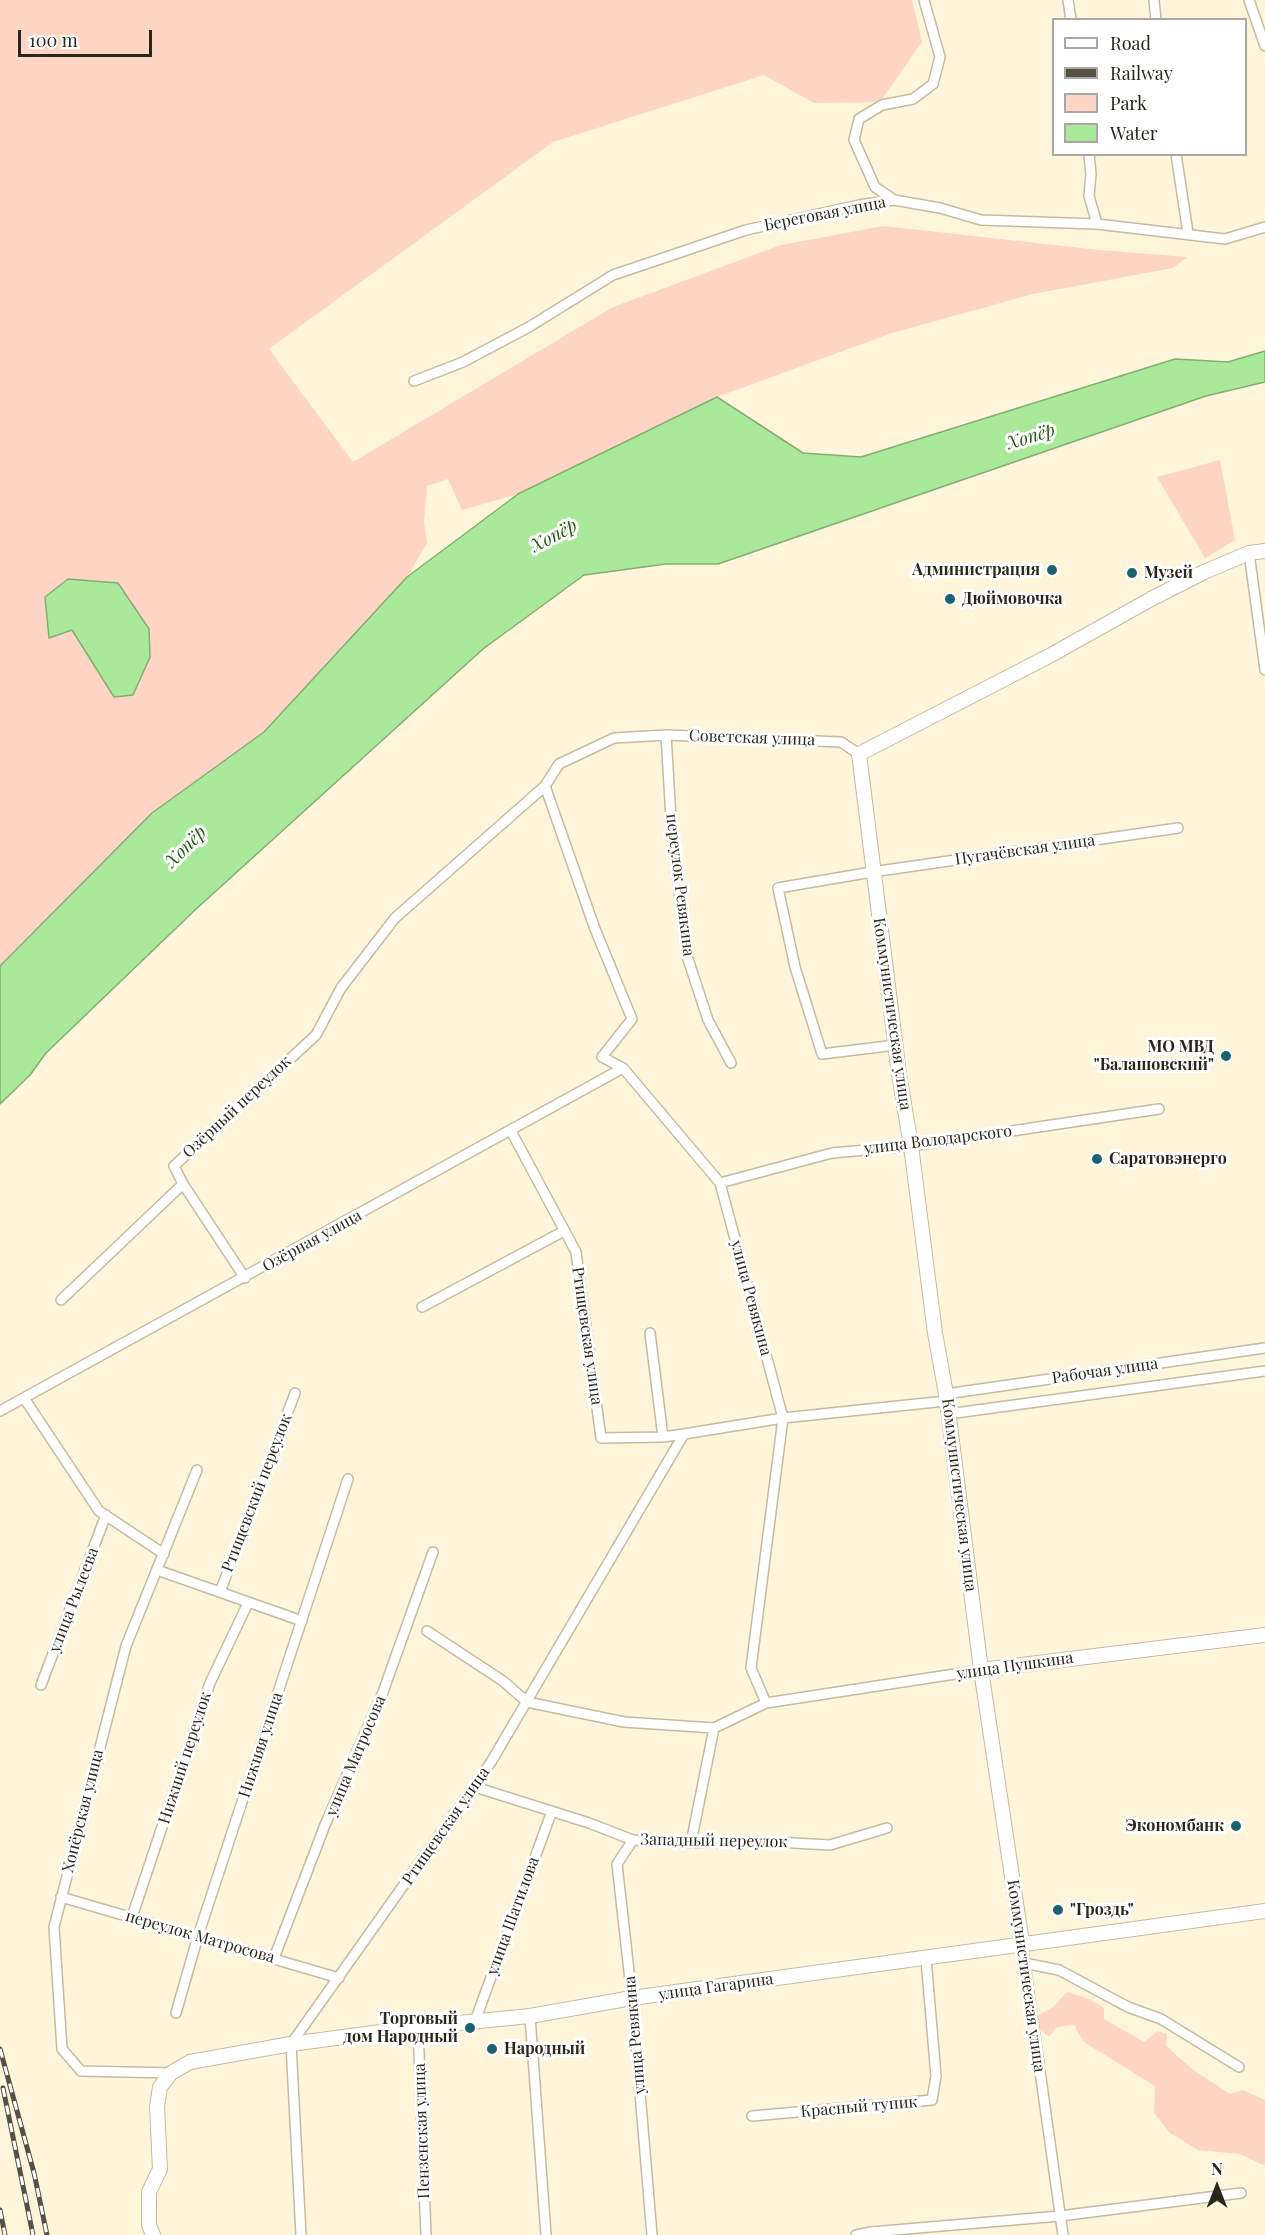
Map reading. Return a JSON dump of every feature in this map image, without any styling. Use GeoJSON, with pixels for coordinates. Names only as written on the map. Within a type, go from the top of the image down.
{"type":"FeatureCollection","features":[{"type":"Feature","properties":{"kind":"street"},"geometry":{"type":"LineString","coordinates":[[894,200],[875,187],[854,140],[859,119],[882,105],[913,99],[933,84],[940,57],[924,0]]}},
{"type":"Feature","properties":{"kind":"street"},"geometry":{"type":"LineString","coordinates":[[1068,0],[1071,18]]}},
{"type":"Feature","properties":{"kind":"street"},"geometry":{"type":"LineString","coordinates":[[1154,0],[1156,18]]}},
{"type":"Feature","properties":{"kind":"street"},"geometry":{"type":"LineString","coordinates":[[1249,0],[1265,46]]}},
{"type":"Feature","properties":{"kind":"street"},"geometry":{"type":"LineString","coordinates":[[1089,156],[1091,174],[1089,196],[1097,224]]}},
{"type":"Feature","properties":{"kind":"street"},"geometry":{"type":"LineString","coordinates":[[1176,156],[1188,233]]}},
{"type":"Feature","properties":{"kind":"street","name":"Береговая улица"},"geometry":{"type":"LineString","coordinates":[[414,381],[463,362],[529,327],[613,275],[746,230],[859,205],[894,200],[940,208],[981,220],[1097,224],[1225,239],[1265,227]]}},
{"type":"Feature","properties":{"kind":"street"},"geometry":{"type":"LineString","coordinates":[[859,754],[1051,655],[1151,598],[1249,553],[1265,551]]}},
{"type":"Feature","properties":{"kind":"street"},"geometry":{"type":"LineString","coordinates":[[1249,553],[1265,670]]}},
{"type":"Feature","properties":{"kind":"street","name":"Советская улица"},"geometry":{"type":"LineString","coordinates":[[315,1035],[341,988],[395,918],[545,786],[559,764],[615,738],[666,735],[841,742],[859,754]]}},
{"type":"Feature","properties":{"kind":"street","name":"переулок Ревякина"},"geometry":{"type":"LineString","coordinates":[[666,735],[672,835],[687,956],[708,1020],[731,1063]]}},
{"type":"Feature","properties":{"kind":"street","name":"Коммунистическая улица"},"geometry":{"type":"LineString","coordinates":[[859,754],[872,872],[912,1146],[981,1670],[1063,2235]]}},
{"type":"Feature","properties":{"kind":"street","name":"улица Ревякина"},"geometry":{"type":"LineString","coordinates":[[545,786],[595,929],[632,1019],[603,1057],[623,1068],[720,1183],[783,1418],[751,1668],[766,1703]]}},
{"type":"Feature","properties":{"kind":"street","name":"Пугачёвская улица"},"geometry":{"type":"LineString","coordinates":[[896,1045],[822,1054],[795,967],[778,888],[872,872],[1178,828]]}},
{"type":"Feature","properties":{"kind":"street","name":"Озёрный переулок"},"geometry":{"type":"LineString","coordinates":[[245,1278],[183,1184],[174,1166],[315,1035]]}},
{"type":"Feature","properties":{"kind":"street","name":"Озёрная улица"},"geometry":{"type":"LineString","coordinates":[[0,1411],[623,1068]]}},
{"type":"Feature","properties":{"kind":"street","name":"улица Володарского"},"geometry":{"type":"LineString","coordinates":[[720,1183],[832,1153],[912,1146],[1158,1109]]}},
{"type":"Feature","properties":{"kind":"street","name":"Ртищевская улица"},"geometry":{"type":"LineString","coordinates":[[510,1131],[576,1252],[601,1438],[663,1437],[783,1418],[947,1403]]}},
{"type":"Feature","properties":{"kind":"street","name":"Озёрный переулок"},"geometry":{"type":"LineString","coordinates":[[61,1300],[183,1184]]}},
{"type":"Feature","properties":{"kind":"street"},"geometry":{"type":"LineString","coordinates":[[422,1307],[564,1230]]}},
{"type":"Feature","properties":{"kind":"street"},"geometry":{"type":"LineString","coordinates":[[650,1333],[663,1437]]}},
{"type":"Feature","properties":{"kind":"street","name":"Рабочая улица"},"geometry":{"type":"LineString","coordinates":[[947,1403],[1265,1348]]}},
{"type":"Feature","properties":{"kind":"street","name":"Рабочая улица"},"geometry":{"type":"LineString","coordinates":[[947,1403],[1265,1371]]}},
{"type":"Feature","properties":{"kind":"street","name":"Ртищевский переулок"},"geometry":{"type":"LineString","coordinates":[[220,1593],[295,1393]]}},
{"type":"Feature","properties":{"kind":"street"},"geometry":{"type":"LineString","coordinates":[[24,1398],[99,1510],[164,1554]]}},
{"type":"Feature","properties":{"kind":"street","name":"Ртищевская улица"},"geometry":{"type":"LineString","coordinates":[[291,2044],[475,1787],[684,1434]]}},
{"type":"Feature","properties":{"kind":"street","name":"Хопёрская улица"},"geometry":{"type":"LineString","coordinates":[[171,2073],[81,2071],[62,2049],[54,1927],[126,1646],[197,1470]]}},
{"type":"Feature","properties":{"kind":"street","name":"Нижняя улица"},"geometry":{"type":"LineString","coordinates":[[176,2013],[198,1936],[348,1479]]}},
{"type":"Feature","properties":{"kind":"street","name":"улица Рылеева"},"geometry":{"type":"LineString","coordinates":[[41,1685],[106,1515]]}},
{"type":"Feature","properties":{"kind":"street","name":"улица Матросова"},"geometry":{"type":"LineString","coordinates":[[274,1958],[325,1825],[383,1692],[433,1552]]}},
{"type":"Feature","properties":{"kind":"street"},"geometry":{"type":"LineString","coordinates":[[157,1570],[302,1620]]}},
{"type":"Feature","properties":{"kind":"street","name":"Нижний переулок"},"geometry":{"type":"LineString","coordinates":[[132,1917],[210,1683],[248,1603]]}},
{"type":"Feature","properties":{"kind":"street"},"geometry":{"type":"LineString","coordinates":[[427,1631],[503,1681],[527,1702],[624,1722],[714,1728],[766,1703]]}},
{"type":"Feature","properties":{"kind":"street","name":"улица Пушкина"},"geometry":{"type":"LineString","coordinates":[[766,1703],[981,1670],[1265,1635]]}},
{"type":"Feature","properties":{"kind":"street"},"geometry":{"type":"LineString","coordinates":[[691,1843],[714,1728]]}},
{"type":"Feature","properties":{"kind":"street","name":"Западный переулок"},"geometry":{"type":"LineString","coordinates":[[475,1787],[633,1840],[830,1845],[887,1828]]}},
{"type":"Feature","properties":{"kind":"street","name":"улица Шатилова"},"geometry":{"type":"LineString","coordinates":[[475,2021],[552,1811]]}},
{"type":"Feature","properties":{"kind":"street","name":"улица Ревякина"},"geometry":{"type":"LineString","coordinates":[[633,1840],[617,1864],[632,1998],[652,2235]]}},
{"type":"Feature","properties":{"kind":"street","name":"переулок Матросова"},"geometry":{"type":"LineString","coordinates":[[62,1897],[339,1978]]}},
{"type":"Feature","properties":{"kind":"street","name":"улица Гагарина"},"geometry":{"type":"LineString","coordinates":[[171,2073],[190,2062],[291,2044],[418,2027],[530,2016],[632,1998],[1265,1911]]}},
{"type":"Feature","properties":{"kind":"street","name":"Красный тупик"},"geometry":{"type":"LineString","coordinates":[[752,2116],[932,2100],[936,2076],[926,1959]]}},
{"type":"Feature","properties":{"kind":"street"},"geometry":{"type":"LineString","coordinates":[[1024,1963],[1059,1970],[1128,2007],[1161,2019],[1239,2067]]}},
{"type":"Feature","properties":{"kind":"street"},"geometry":{"type":"LineString","coordinates":[[530,2016],[546,2235]]}},
{"type":"Feature","properties":{"kind":"street","name":"Пензенская улица"},"geometry":{"type":"LineString","coordinates":[[418,2027],[426,2235]]}},
{"type":"Feature","properties":{"kind":"street"},"geometry":{"type":"LineString","coordinates":[[291,2044],[301,2235]]}},
{"type":"Feature","properties":{"kind":"street"},"geometry":{"type":"LineString","coordinates":[[153,2235],[149,2225],[149,2192],[160,2169],[157,2107],[160,2087],[171,2073]]}},
{"type":"Feature","properties":{"kind":"street"},"geometry":{"type":"LineString","coordinates":[[856,2235],[1060,2216],[1241,2193]]}},
{"type":"Feature","properties":{"kind":"green space"},"geometry":{"type":"Polygon","coordinates":[[[0,0],[912,0],[922,42],[880,102],[814,103],[764,75],[553,142],[269,349],[353,462],[613,307],[781,245],[884,226],[1099,250],[1187,257],[1173,268],[1033,294],[892,333],[717,397],[518,494],[462,510],[448,479],[427,486],[424,522],[427,543],[407,577],[264,732],[152,813],[0,966],[0,0]],[[72,630],[114,697],[133,695],[72,630]]]}},
{"type":"Feature","properties":{"kind":"green space"},"geometry":{"type":"Polygon","coordinates":[[[1220,460],[1235,540],[1205,558],[1157,477],[1220,460]]]}},
{"type":"Feature","properties":{"kind":"green space"},"geometry":{"type":"Polygon","coordinates":[[[1067,1992],[1089,1999],[1104,2008],[1104,2019],[1144,2042],[1158,2031],[1167,2034],[1166,2046],[1192,2069],[1230,2094],[1243,2090],[1265,2100],[1265,2166],[1240,2154],[1198,2150],[1170,2133],[1154,2113],[1155,2086],[1084,2042],[1074,2025],[1057,2027],[1049,2037],[1039,2028],[1039,2015],[1053,2007],[1067,1992]]]}},
{"type":"Feature","properties":{"kind":"water","name":"Хопёр"},"geometry":{"type":"Polygon","coordinates":[[[1265,351],[1265,382],[1206,396],[718,564],[666,564],[584,575],[483,649],[195,910],[46,1053],[30,1075],[0,1104],[0,966],[152,813],[264,732],[407,577],[518,494],[717,397],[803,453],[861,457],[1175,359],[1228,362],[1265,351]]]}},
{"type":"Feature","properties":{"kind":"water"},"geometry":{"type":"Polygon","coordinates":[[[68,579],[118,583],[149,629],[150,657],[133,695],[114,697],[72,630],[49,638],[45,597],[68,579]]]}},
{"type":"Feature","properties":{"kind":"railway"},"geometry":{"type":"LineString","coordinates":[[0,2049],[34,2173],[47,2235]]}},
{"type":"Feature","properties":{"kind":"railway"},"geometry":{"type":"LineString","coordinates":[[3,2088],[33,2235]]}},
{"type":"Feature","properties":{"kind":"railway"},"geometry":{"type":"LineString","coordinates":[[0,2210],[5,2235]]}},
{"type":"Feature","properties":{"kind":"place","name":"Администрация"},"geometry":{"type":"Point","coordinates":[1052,570]}},
{"type":"Feature","properties":{"kind":"place","name":"Музей"},"geometry":{"type":"Point","coordinates":[1132,573]}},
{"type":"Feature","properties":{"kind":"place","name":"Дюймовочка"},"geometry":{"type":"Point","coordinates":[950,599]}},
{"type":"Feature","properties":{"kind":"place","name":"МО МВД \"Балашовский\""},"geometry":{"type":"Point","coordinates":[1226,1056]}},
{"type":"Feature","properties":{"kind":"place","name":"Саратовэнерго"},"geometry":{"type":"Point","coordinates":[1097,1159]}},
{"type":"Feature","properties":{"kind":"place","name":"Экономбанк"},"geometry":{"type":"Point","coordinates":[1236,1826]}},
{"type":"Feature","properties":{"kind":"place","name":"\"Гроздь\""},"geometry":{"type":"Point","coordinates":[1058,1910]}},
{"type":"Feature","properties":{"kind":"place","name":"Торговый дом Народный"},"geometry":{"type":"Point","coordinates":[470,2028]}},
{"type":"Feature","properties":{"kind":"place","name":"Народный"},"geometry":{"type":"Point","coordinates":[492,2049]}}]}
